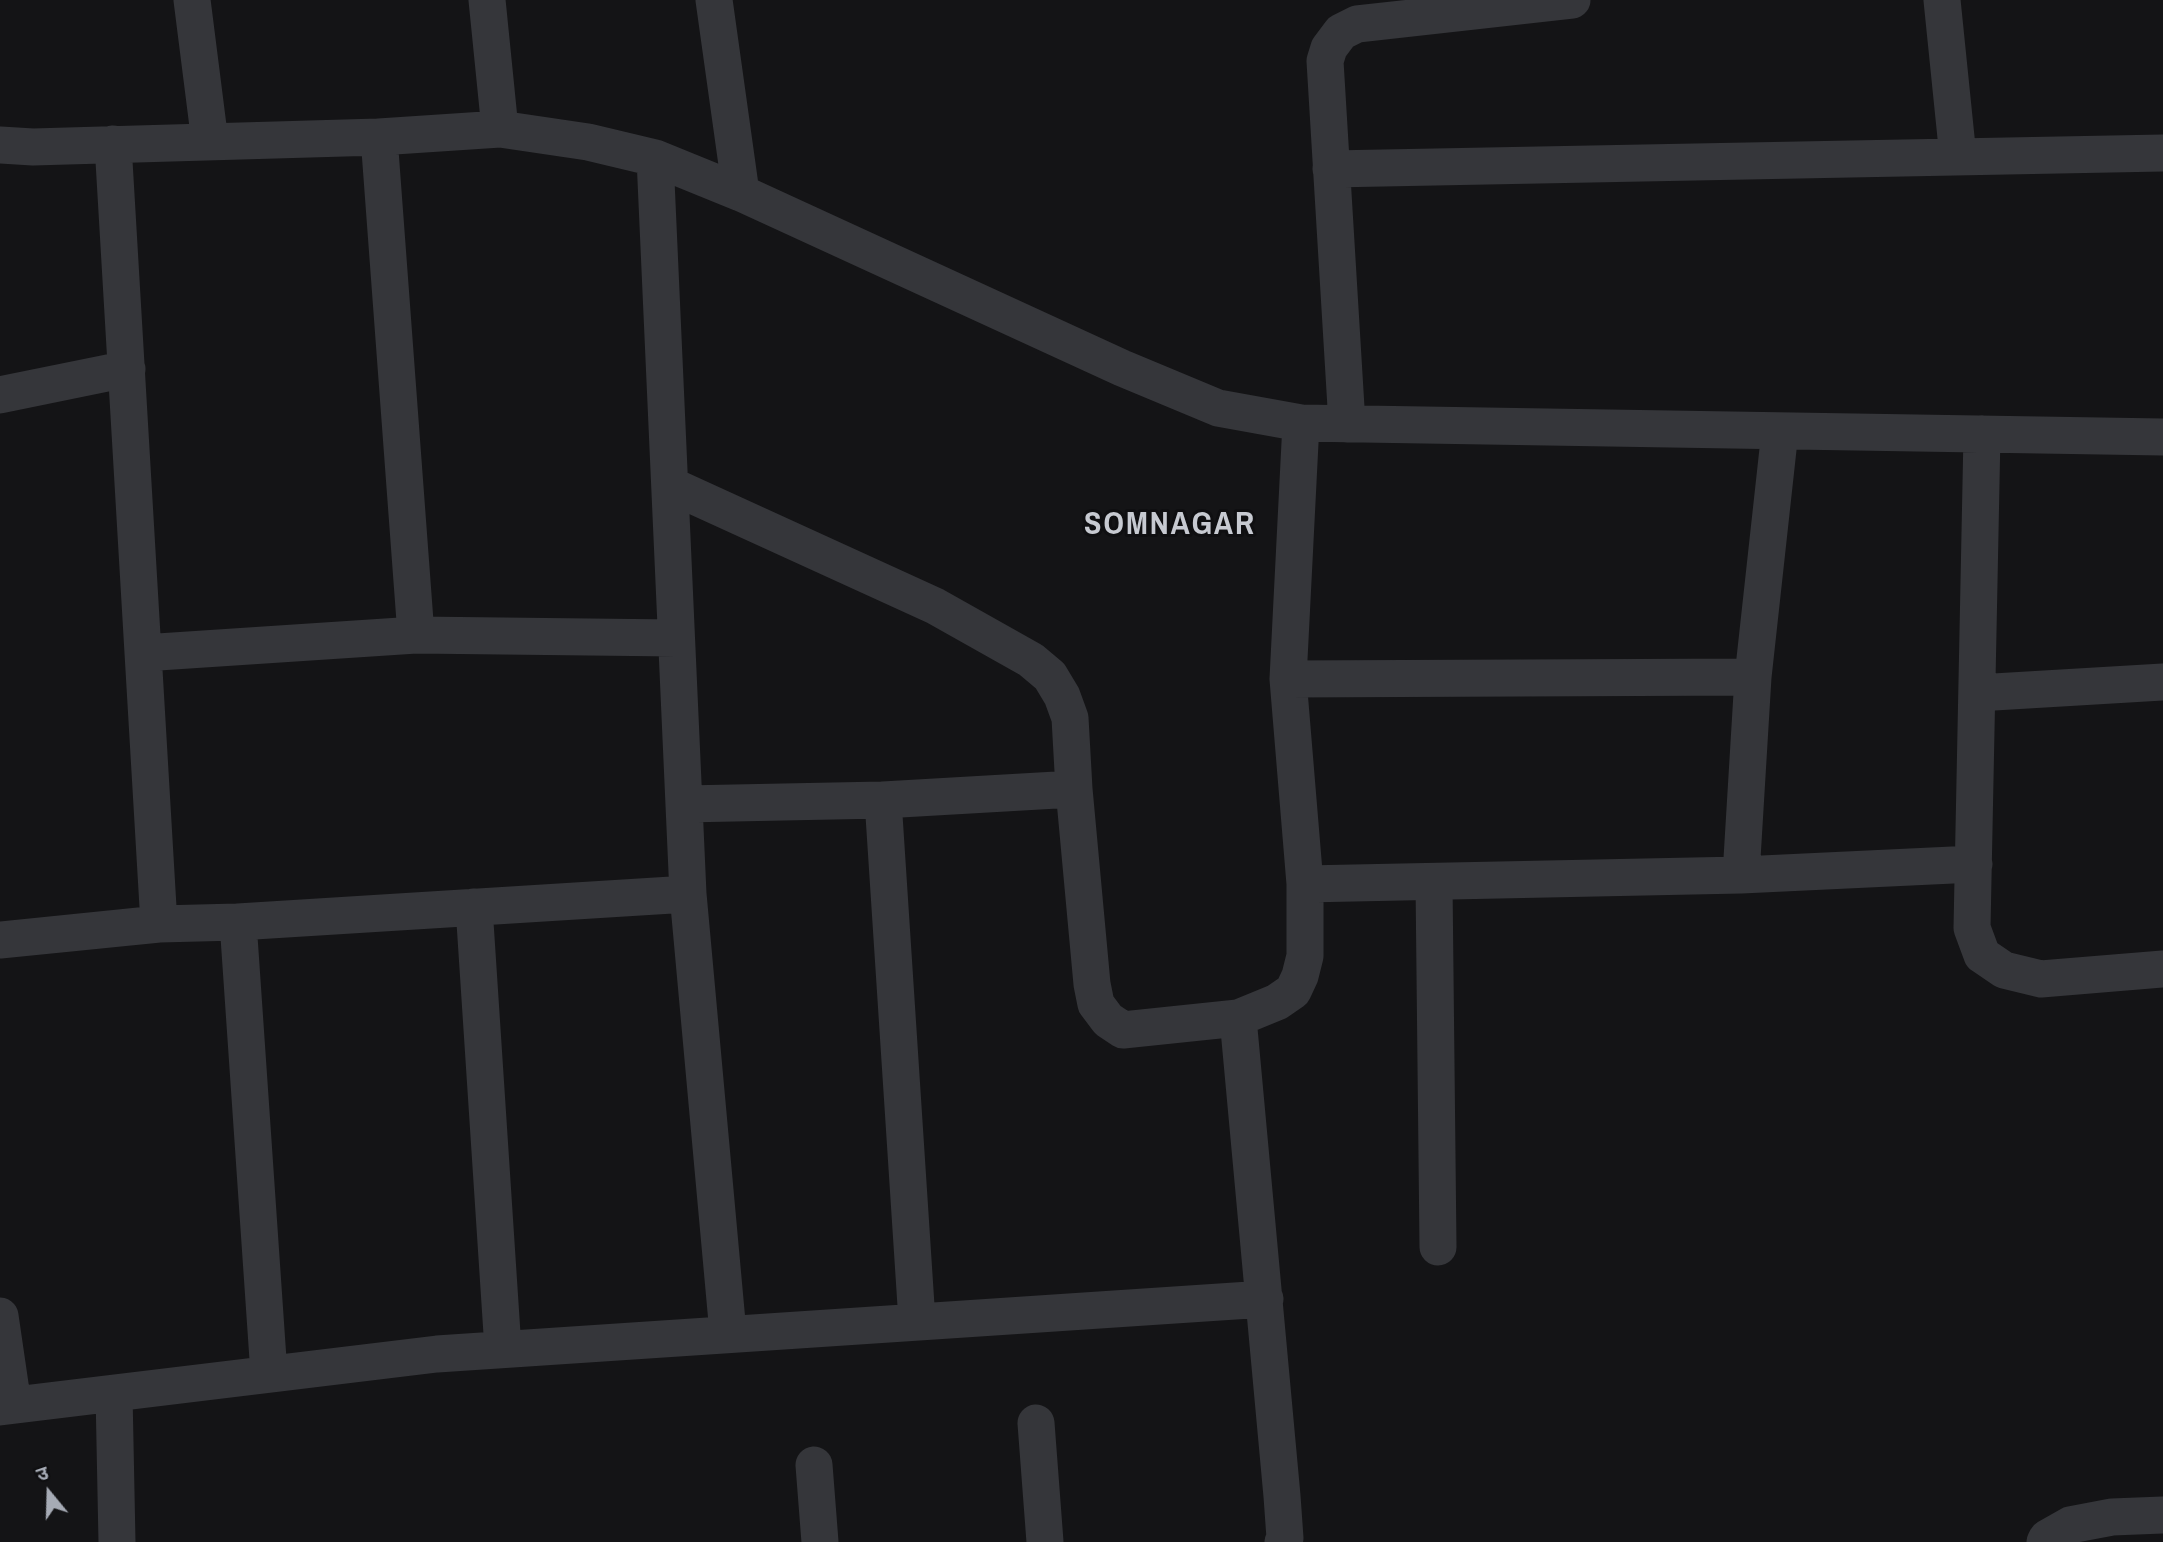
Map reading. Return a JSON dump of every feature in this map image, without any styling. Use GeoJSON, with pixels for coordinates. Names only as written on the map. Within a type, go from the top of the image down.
{"type":"FeatureCollection","features":[{"type":"Feature","properties":{"kind":"street"},"geometry":{"type":"LineString","coordinates":[[192,0],[210,142]]}},
{"type":"Feature","properties":{"kind":"street"},"geometry":{"type":"LineString","coordinates":[[487,0],[500,129]]}},
{"type":"Feature","properties":{"kind":"street"},"geometry":{"type":"LineString","coordinates":[[714,0],[741,193]]}},
{"type":"Feature","properties":{"kind":"street"},"geometry":{"type":"LineString","coordinates":[[1347,424],[1325,61],[1329,48],[1340,32],[1391,10],[1572,0]]}},
{"type":"Feature","properties":{"kind":"street"},"geometry":{"type":"LineString","coordinates":[[1942,0],[1958,157]]}},
{"type":"Feature","properties":{"kind":"street"},"geometry":{"type":"LineString","coordinates":[[0,145],[33,147],[379,137],[500,129],[588,142],[655,158],[741,193],[1122,368],[1218,408],[1301,423],[2163,437]]}},
{"type":"Feature","properties":{"kind":"street"},"geometry":{"type":"LineString","coordinates":[[379,137],[416,635]]}},
{"type":"Feature","properties":{"kind":"street"},"geometry":{"type":"LineString","coordinates":[[113,145],[159,924]]}},
{"type":"Feature","properties":{"kind":"street"},"geometry":{"type":"LineString","coordinates":[[1331,169],[2163,153]]}},
{"type":"Feature","properties":{"kind":"street"},"geometry":{"type":"LineString","coordinates":[[655,158],[688,894],[728,1333]]}},
{"type":"Feature","properties":{"kind":"street"},"geometry":{"type":"LineString","coordinates":[[0,395],[127,369]]}},
{"type":"Feature","properties":{"kind":"street"},"geometry":{"type":"LineString","coordinates":[[670,485],[935,607],[1031,660],[1050,676],[1062,696],[1070,718],[1074,789],[1096,1004],[1108,1020],[1122,1030],[1238,1018],[1278,1002],[1293,991],[1304,956],[1304,884],[1288,679],[1301,423]]}},
{"type":"Feature","properties":{"kind":"street"},"geometry":{"type":"LineString","coordinates":[[1741,874],[1753,677],[1780,431]]}},
{"type":"Feature","properties":{"kind":"street"},"geometry":{"type":"LineString","coordinates":[[1982,434],[1972,928],[1982,955],[2004,970],[2041,979],[2163,969]]}},
{"type":"Feature","properties":{"kind":"street"},"geometry":{"type":"LineString","coordinates":[[143,653],[416,635],[676,638]]}},
{"type":"Feature","properties":{"kind":"street"},"geometry":{"type":"LineString","coordinates":[[1288,679],[1753,677]]}},
{"type":"Feature","properties":{"kind":"street"},"geometry":{"type":"LineString","coordinates":[[1977,693],[2163,682]]}},
{"type":"Feature","properties":{"kind":"street"},"geometry":{"type":"LineString","coordinates":[[684,804],[883,800],[1074,789]]}},
{"type":"Feature","properties":{"kind":"street"},"geometry":{"type":"LineString","coordinates":[[883,800],[917,1321]]}},
{"type":"Feature","properties":{"kind":"street"},"geometry":{"type":"LineString","coordinates":[[1304,884],[1741,874],[1974,864]]}},
{"type":"Feature","properties":{"kind":"street"},"geometry":{"type":"LineString","coordinates":[[1434,882],[1438,1247]]}},
{"type":"Feature","properties":{"kind":"street"},"geometry":{"type":"LineString","coordinates":[[0,940],[159,924],[238,922],[688,894]]}},
{"type":"Feature","properties":{"kind":"street"},"geometry":{"type":"LineString","coordinates":[[474,907],[503,1349]]}},
{"type":"Feature","properties":{"kind":"street"},"geometry":{"type":"LineString","coordinates":[[238,922],[269,1374]]}},
{"type":"Feature","properties":{"kind":"street"},"geometry":{"type":"LineString","coordinates":[[1238,1018],[1282,1496],[1283,1542]]}},
{"type":"Feature","properties":{"kind":"street"},"geometry":{"type":"LineString","coordinates":[[0,1316],[7,1406],[437,1354],[1265,1300]]}},
{"type":"Feature","properties":{"kind":"street"},"geometry":{"type":"LineString","coordinates":[[114,1393],[117,1542]]}},
{"type":"Feature","properties":{"kind":"street"},"geometry":{"type":"LineString","coordinates":[[1036,1423],[1045,1542]]}},
{"type":"Feature","properties":{"kind":"street"},"geometry":{"type":"LineString","coordinates":[[814,1465],[820,1542]]}},
{"type":"Feature","properties":{"kind":"street"},"geometry":{"type":"LineString","coordinates":[[2045,1542],[2047,1538],[2070,1525],[2112,1517],[2163,1515]]}},
{"type":"Feature","properties":{"kind":"district","name":"SOMNAGAR"},"geometry":{"type":"Point","coordinates":[1170,525]}}]}
